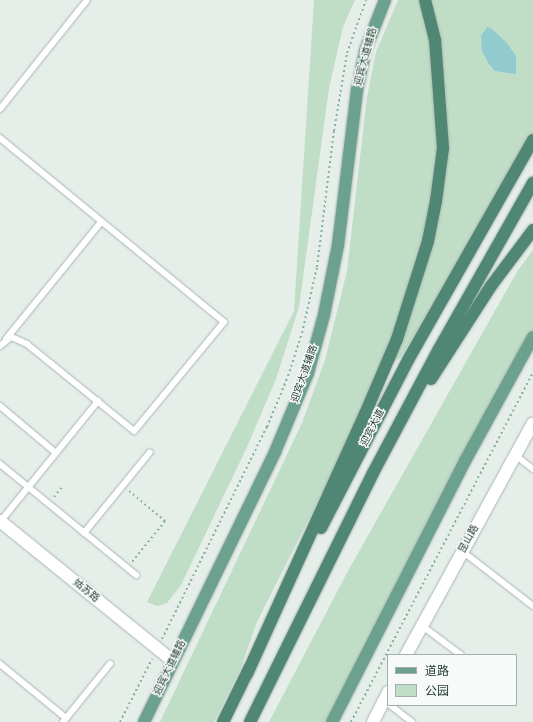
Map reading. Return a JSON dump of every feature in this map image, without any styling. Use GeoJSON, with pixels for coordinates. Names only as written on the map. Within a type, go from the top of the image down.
{"type":"FeatureCollection","features":[{"type":"Feature","properties":{"kind":"highway"},"geometry":{"type":"LineString","coordinates":[[246,674],[365,414],[397,339],[428,241],[436,201],[443,148],[435,40],[425,0]]}},
{"type":"Feature","properties":{"kind":"highway","name":"迎宾大道"},"geometry":{"type":"LineString","coordinates":[[223,722],[246,674],[408,360],[533,140]]}},
{"type":"Feature","properties":{"kind":"highway","name":"迎宾大道"},"geometry":{"type":"LineString","coordinates":[[250,722],[373,473],[439,349],[533,184]]}},
{"type":"Feature","properties":{"kind":"highway"},"geometry":{"type":"LineString","coordinates":[[373,473],[460,332],[510,257],[533,230]]}},
{"type":"Feature","properties":{"kind":"main road","name":"迎宾大道辅路"},"geometry":{"type":"LineString","coordinates":[[144,722],[274,452],[308,373],[324,315],[338,245],[359,82],[365,51],[385,0]]}},
{"type":"Feature","properties":{"kind":"main road"},"geometry":{"type":"LineString","coordinates":[[332,722],[465,461],[533,337]]}},
{"type":"Feature","properties":{"kind":"street","name":"昆山路"},"geometry":{"type":"LineString","coordinates":[[406,654],[421,625],[533,423]]}},
{"type":"Feature","properties":{"kind":"street","name":"姑苏路"},"geometry":{"type":"LineString","coordinates":[[0,522],[173,661]]}},
{"type":"Feature","properties":{"kind":"street"},"geometry":{"type":"LineString","coordinates":[[373,722],[387,700]]}},
{"type":"Feature","properties":{"kind":"lane"},"geometry":{"type":"LineString","coordinates":[[0,108],[87,0]]}},
{"type":"Feature","properties":{"kind":"lane"},"geometry":{"type":"LineString","coordinates":[[0,138],[224,322],[134,430],[27,344],[11,337],[5,340]]}},
{"type":"Feature","properties":{"kind":"lane"},"geometry":{"type":"LineString","coordinates":[[0,346],[101,222]]}},
{"type":"Feature","properties":{"kind":"lane"},"geometry":{"type":"LineString","coordinates":[[0,522],[98,401]]}},
{"type":"Feature","properties":{"kind":"lane"},"geometry":{"type":"LineString","coordinates":[[0,406],[56,453]]}},
{"type":"Feature","properties":{"kind":"lane"},"geometry":{"type":"LineString","coordinates":[[84,533],[150,452]]}},
{"type":"Feature","properties":{"kind":"lane"},"geometry":{"type":"LineString","coordinates":[[515,455],[533,468]]}},
{"type":"Feature","properties":{"kind":"lane"},"geometry":{"type":"LineString","coordinates":[[0,464],[136,575]]}},
{"type":"Feature","properties":{"kind":"lane"},"geometry":{"type":"LineString","coordinates":[[462,551],[533,606]]}},
{"type":"Feature","properties":{"kind":"lane"},"geometry":{"type":"LineString","coordinates":[[421,625],[460,654]]}},
{"type":"Feature","properties":{"kind":"lane"},"geometry":{"type":"LineString","coordinates":[[0,664],[65,720],[110,664]]}},
{"type":"Feature","properties":{"kind":"lane"},"geometry":{"type":"LineString","coordinates":[[394,706],[412,722]]}},
{"type":"Feature","properties":{"kind":"path"},"geometry":{"type":"LineString","coordinates":[[120,722],[263,435],[295,354],[317,267],[334,131],[347,53],[366,0]]}},
{"type":"Feature","properties":{"kind":"path"},"geometry":{"type":"LineString","coordinates":[[351,722],[533,372]]}},
{"type":"Feature","properties":{"kind":"path"},"geometry":{"type":"LineString","coordinates":[[48,503],[63,486]]}},
{"type":"Feature","properties":{"kind":"path"},"geometry":{"type":"LineString","coordinates":[[122,486],[165,521],[127,568]]}},
{"type":"Feature","properties":{"kind":"green space"},"geometry":{"type":"Polygon","coordinates":[[[314,0],[355,0],[343,27],[329,88],[299,307],[276,379],[247,447],[181,585],[167,603],[157,606],[147,602],[294,311],[314,0]]]}},
{"type":"Feature","properties":{"kind":"green space"},"geometry":{"type":"Polygon","coordinates":[[[398,0],[533,0],[533,134],[401,357],[378,375],[357,423],[257,622],[240,670],[214,722],[160,722],[302,423],[325,360],[347,271],[367,97],[376,52],[398,0]]]}},
{"type":"Feature","properties":{"kind":"green space"},"geometry":{"type":"Polygon","coordinates":[[[533,250],[533,332],[459,461],[325,722],[269,722],[348,571],[518,270],[533,250]]]}},
{"type":"Feature","properties":{"kind":"water"},"geometry":{"type":"Polygon","coordinates":[[[487,27],[492,29],[506,42],[516,56],[516,74],[495,71],[489,64],[482,51],[481,36],[487,27]]]}}]}
